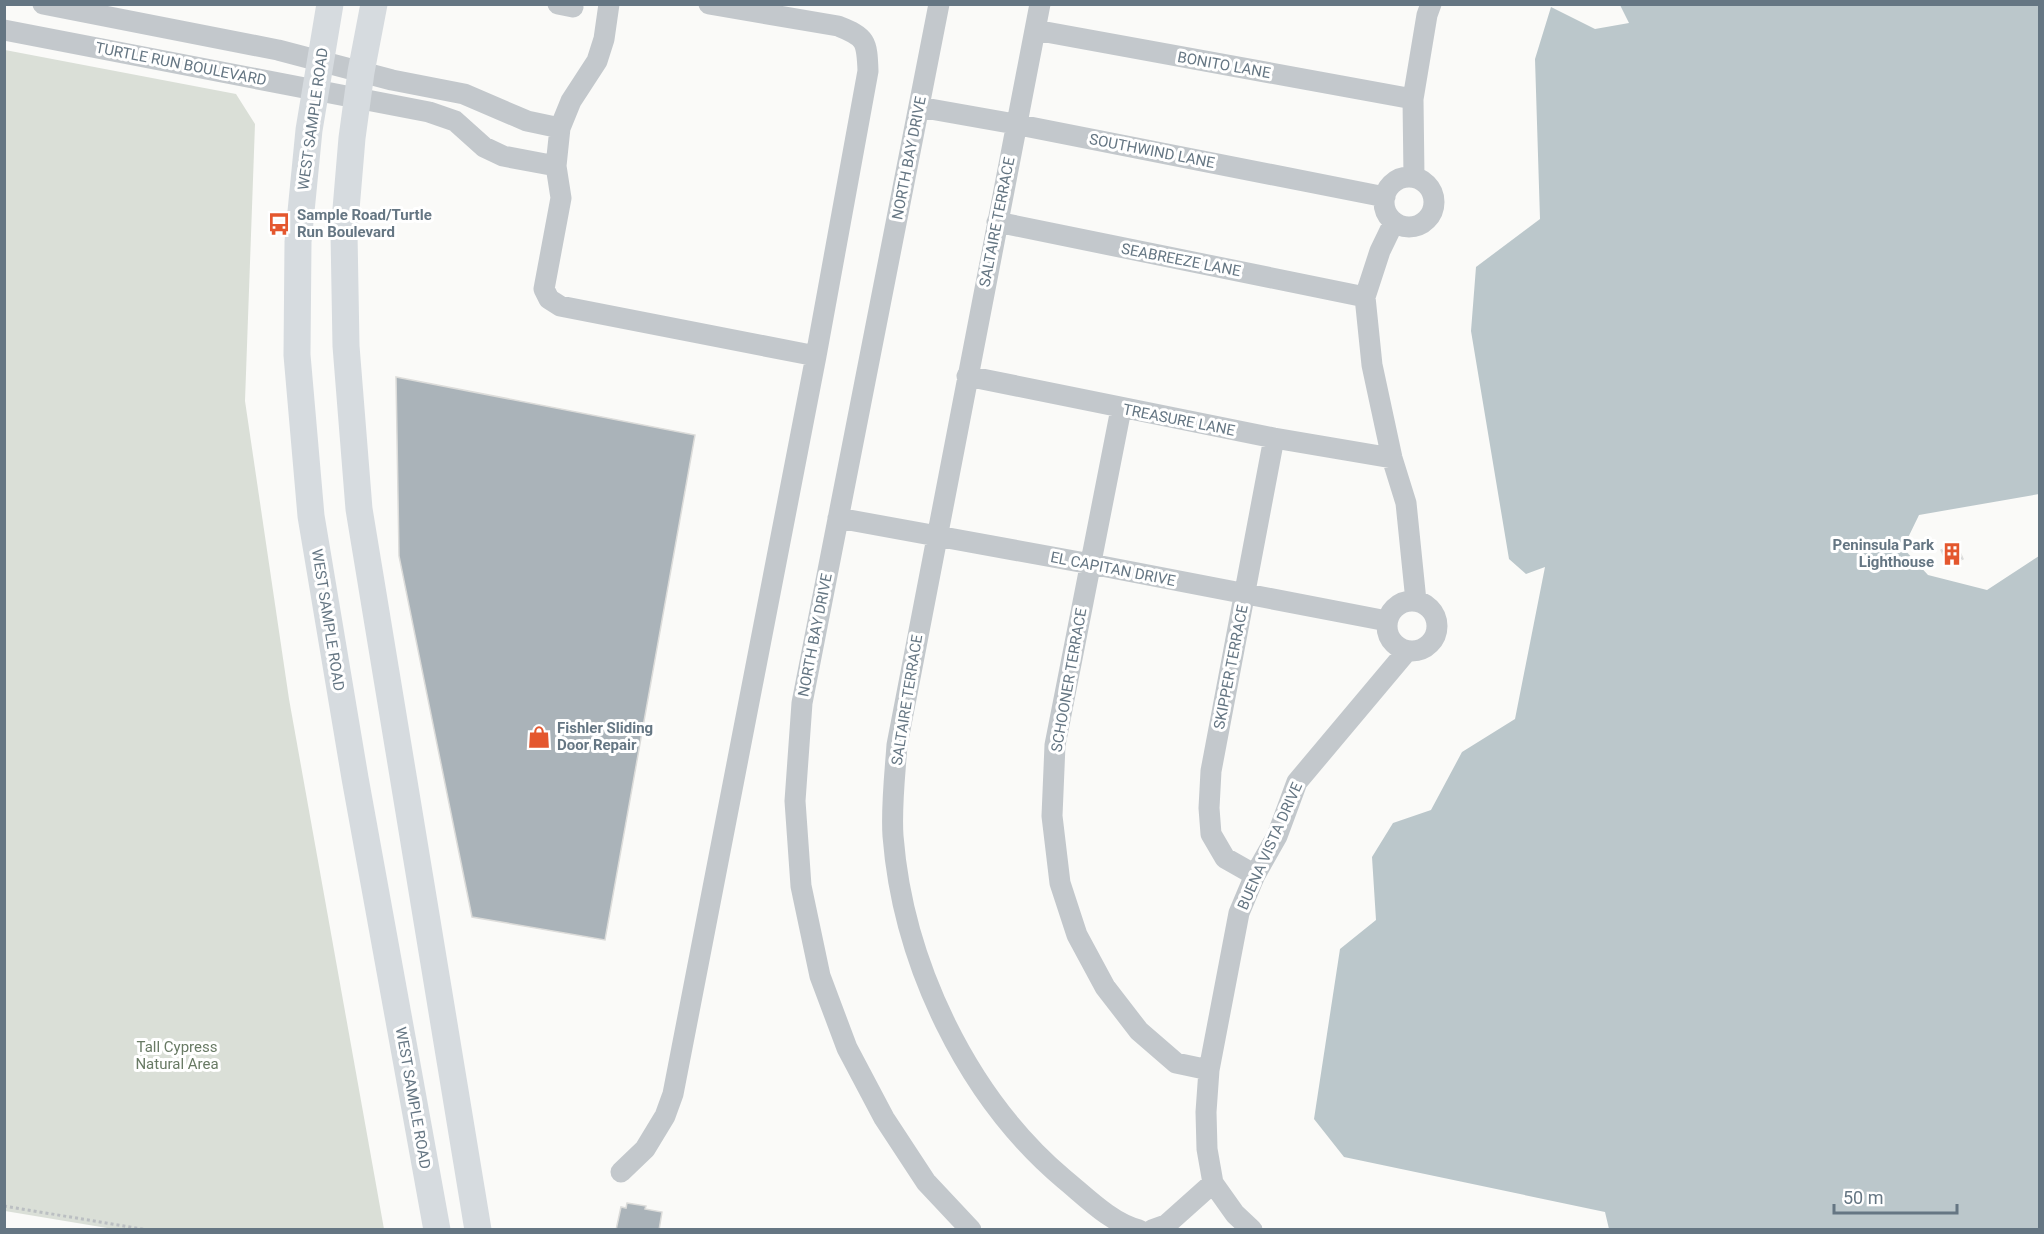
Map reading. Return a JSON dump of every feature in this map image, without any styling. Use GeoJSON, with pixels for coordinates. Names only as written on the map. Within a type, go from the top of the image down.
{"type":"FeatureCollection","features":[{"type":"Feature","properties":{"kind":"main road","name":"WEST SAMPLE ROAD"},"geometry":{"type":"LineString","coordinates":[[330,4],[315,90],[298,242],[297,355],[311,516],[355,778],[437,1230]]}},
{"type":"Feature","properties":{"kind":"main road"},"geometry":{"type":"LineString","coordinates":[[374,4],[361,72],[352,138],[344,233],[346,346],[359,509],[478,1230]]}},
{"type":"Feature","properties":{"kind":"street"},"geometry":{"type":"LineString","coordinates":[[43,4],[278,50],[361,72],[464,94],[527,121],[560,128]]}},
{"type":"Feature","properties":{"kind":"street"},"geometry":{"type":"LineString","coordinates":[[609,4],[597,61],[571,101],[560,128],[556,166],[561,198],[544,289],[549,299],[560,306],[816,356]]}},
{"type":"Feature","properties":{"kind":"street"},"geometry":{"type":"LineString","coordinates":[[621,1172],[645,1149],[665,1116],[673,1094],[816,356],[868,71],[868,53],[864,41],[856,33],[838,26],[709,4]]}},
{"type":"Feature","properties":{"kind":"street","name":"NORTH BAY DRIVE"},"geometry":{"type":"LineString","coordinates":[[939,4],[802,703],[795,801],[801,886],[820,976],[847,1048],[884,1118],[926,1182],[971,1230]]}},
{"type":"Feature","properties":{"kind":"street","name":"SALTAIRE TERRACE"},"geometry":{"type":"LineString","coordinates":[[1040,4],[897,745],[893,835],[903,900],[920,964],[943,1019],[965,1059],[1006,1118],[1047,1164],[1089,1200],[1125,1226],[1139,1230]]}},
{"type":"Feature","properties":{"kind":"street"},"geometry":{"type":"LineString","coordinates":[[1414,177],[1413,99],[1427,15],[1431,4]]}},
{"type":"Feature","properties":{"kind":"street","name":"TURTLE RUN BOULEVARD"},"geometry":{"type":"LineString","coordinates":[[4,30],[429,112],[455,121],[484,147],[503,156],[556,166]]}},
{"type":"Feature","properties":{"kind":"street","name":"BONITO LANE"},"geometry":{"type":"LineString","coordinates":[[1035,30],[1413,99]]}},
{"type":"Feature","properties":{"kind":"street","name":"SOUTHWIND LANE"},"geometry":{"type":"LineString","coordinates":[[919,107],[1384,197]]}},
{"type":"Feature","properties":{"kind":"street"},"geometry":{"type":"LineString","coordinates":[[1414,177],[1422,179],[1433,192],[1435,200],[1431,216],[1418,225],[1402,226],[1394,222],[1386,211],[1384,197],[1392,183],[1399,178],[1414,177]]}},
{"type":"Feature","properties":{"kind":"street","name":"SEABREEZE LANE"},"geometry":{"type":"LineString","coordinates":[[997,222],[1365,297]]}},
{"type":"Feature","properties":{"kind":"street"},"geometry":{"type":"LineString","coordinates":[[1394,222],[1380,251],[1365,297],[1372,365],[1392,458],[1406,503],[1416,601]]}},
{"type":"Feature","properties":{"kind":"street","name":"TREASURE LANE"},"geometry":{"type":"LineString","coordinates":[[967,376],[1121,409],[1392,458]]}},
{"type":"Feature","properties":{"kind":"street","name":"SCHOONER TERRACE"},"geometry":{"type":"LineString","coordinates":[[1121,409],[1055,745],[1052,816],[1060,883],[1077,934],[1105,987],[1139,1031],[1176,1063],[1209,1070]]}},
{"type":"Feature","properties":{"kind":"street","name":"SKIPPER TERRACE"},"geometry":{"type":"LineString","coordinates":[[1255,875],[1225,858],[1211,834],[1209,808],[1211,771],[1274,438]]}},
{"type":"Feature","properties":{"kind":"street","name":"EL CAPITAN DRIVE"},"geometry":{"type":"LineString","coordinates":[[838,518],[1387,621]]}},
{"type":"Feature","properties":{"kind":"street"},"geometry":{"type":"LineString","coordinates":[[1416,601],[1424,603],[1435,615],[1437,631],[1434,639],[1422,650],[1407,651],[1389,637],[1387,621],[1390,614],[1401,603],[1416,601]]}},
{"type":"Feature","properties":{"kind":"street","name":"BUENA VISTA DRIVE"},"geometry":{"type":"LineString","coordinates":[[1213,1183],[1207,1149],[1206,1112],[1209,1070],[1239,914],[1255,875],[1277,836],[1297,782],[1407,651]]}},
{"type":"Feature","properties":{"kind":"street"},"geometry":{"type":"LineString","coordinates":[[1152,1230],[1166,1226],[1213,1183],[1235,1214],[1252,1230]]}},
{"type":"Feature","properties":{"kind":"path"},"geometry":{"type":"LineString","coordinates":[[4,1206],[148,1230]]}},
{"type":"Feature","properties":{"kind":"green space","name":"Tall Cypress Natural Area"},"geometry":{"type":"Polygon","coordinates":[[[5,50],[236,94],[255,124],[245,401],[289,699],[384,1229],[113,1229],[5,1211],[5,50]]]}},
{"type":"Feature","properties":{"kind":"shaded area"},"geometry":{"type":"Polygon","coordinates":[[[1620,5],[2039,5],[2039,494],[1919,515],[1903,548],[1928,575],[1987,590],[2039,556],[2039,1229],[1609,1229],[1605,1212],[1344,1157],[1314,1119],[1340,949],[1376,920],[1372,857],[1393,823],[1431,810],[1462,752],[1515,719],[1545,567],[1526,574],[1509,559],[1471,331],[1476,267],[1540,219],[1535,59],[1551,7],[1595,29],[1629,23],[1620,5]]]}},
{"type":"Feature","properties":{"kind":"building","name":"Fishler Sliding Door Repair"},"geometry":{"type":"Polygon","coordinates":[[[396,377],[695,435],[605,940],[472,917],[399,556],[396,377]]]}},
{"type":"Feature","properties":{"kind":"building","name":"Peninsula Park Lighthouse"},"geometry":{"type":"Polygon","coordinates":[[[1956,543],[1963,559],[1948,566],[1941,550],[1956,543]]]}},
{"type":"Feature","properties":{"kind":"building"},"geometry":{"type":"Polygon","coordinates":[[[627,1203],[646,1206],[645,1209],[662,1212],[659,1230],[616,1230],[621,1207],[626,1208],[627,1203]]]}},
{"type":"Feature","properties":{"kind":"place","name":"Sample Road/Turtle Run Boulevard"},"geometry":{"type":"Point","coordinates":[279,224]}},
{"type":"Feature","properties":{"kind":"place","name":"Peninsula Park Lighthouse"},"geometry":{"type":"Point","coordinates":[1952,554]}},
{"type":"Feature","properties":{"kind":"place","name":"Fishler Sliding Door Repair"},"geometry":{"type":"Point","coordinates":[539,737]}}]}
